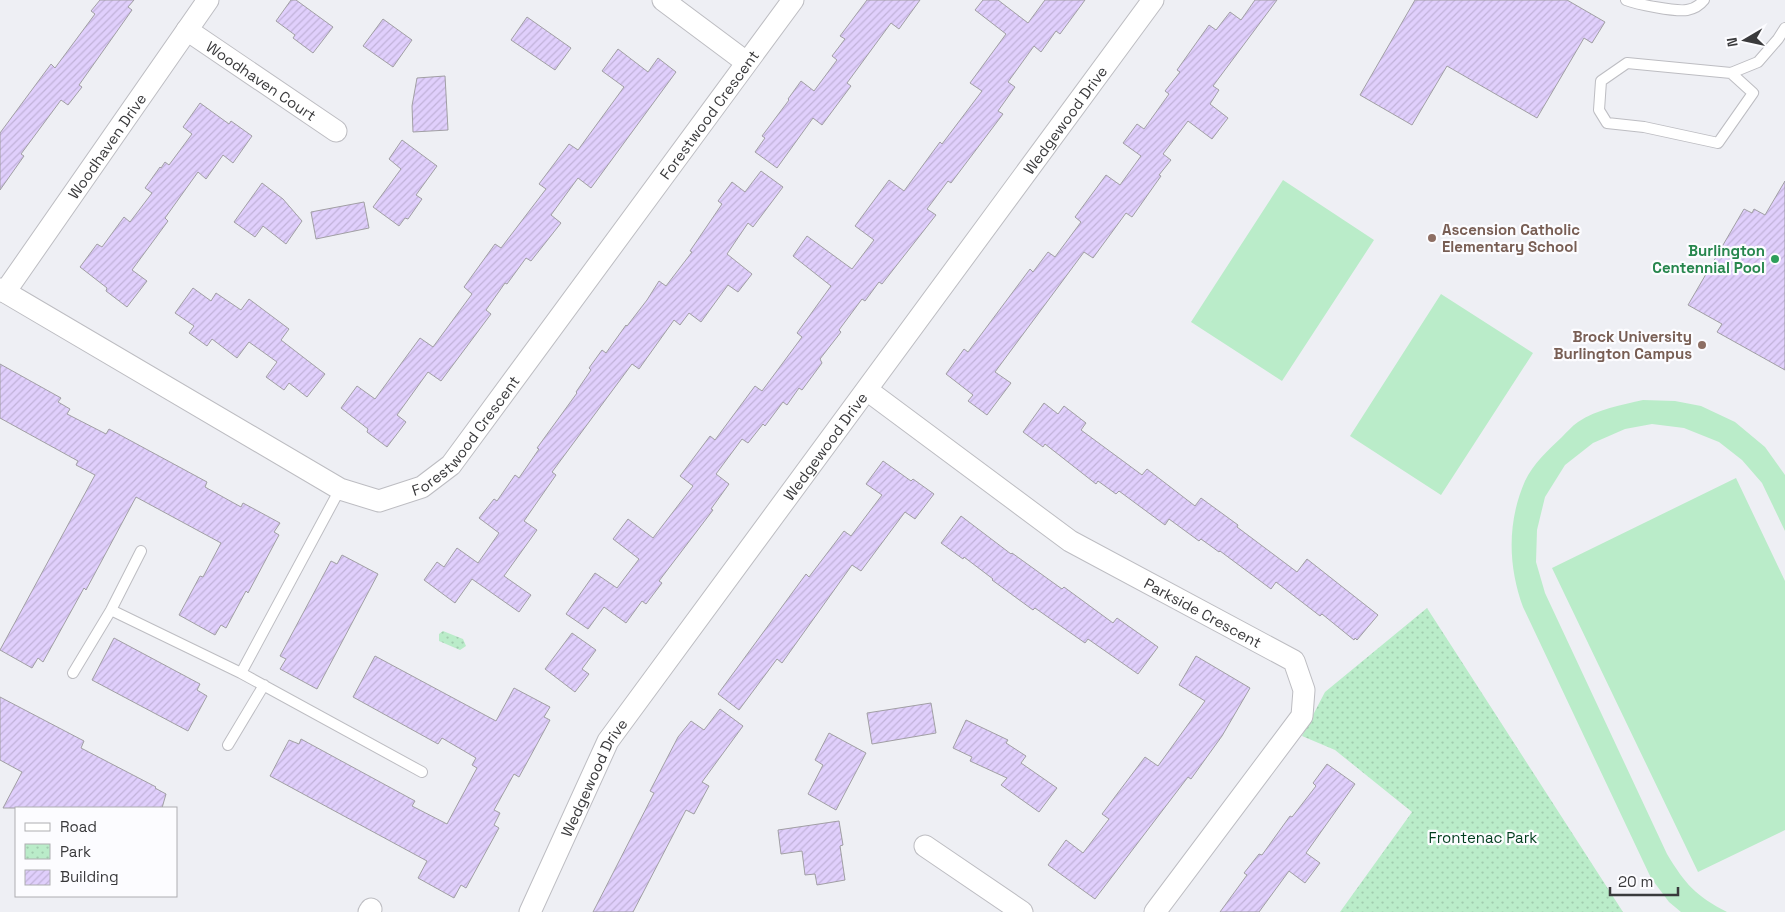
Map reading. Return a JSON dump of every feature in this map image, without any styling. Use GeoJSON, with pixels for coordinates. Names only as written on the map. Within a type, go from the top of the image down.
{"type":"FeatureCollection","features":[{"type":"Feature","properties":{"kind":"street","name":"Woodhaven Drive"},"geometry":{"type":"LineString","coordinates":[[2,294],[208,0]]}},
{"type":"Feature","properties":{"kind":"street"},"geometry":{"type":"LineString","coordinates":[[663,0],[746,62]]}},
{"type":"Feature","properties":{"kind":"street","name":"Forestwood Crescent"},"geometry":{"type":"LineString","coordinates":[[2,294],[340,489],[379,501],[422,487],[451,465],[793,0]]}},
{"type":"Feature","properties":{"kind":"street","name":"Wedgewood Drive"},"geometry":{"type":"LineString","coordinates":[[530,912],[608,741],[1153,0]]}},
{"type":"Feature","properties":{"kind":"street","name":"Woodhaven Court"},"geometry":{"type":"LineString","coordinates":[[187,30],[336,131]]}},
{"type":"Feature","properties":{"kind":"street","name":"Parkside Crescent"},"geometry":{"type":"LineString","coordinates":[[867,390],[1070,541],[1294,661],[1304,690],[1302,716],[1155,912]]}},
{"type":"Feature","properties":{"kind":"street"},"geometry":{"type":"LineString","coordinates":[[925,846],[1022,912]]}},
{"type":"Feature","properties":{"kind":"lane"},"geometry":{"type":"LineString","coordinates":[[1626,0],[1677,10],[1694,8],[1704,0]]}},
{"type":"Feature","properties":{"kind":"lane"},"geometry":{"type":"LineString","coordinates":[[1731,73],[1753,93],[1718,143],[1644,127],[1607,123],[1599,110],[1601,81],[1627,63],[1731,73],[1758,62],[1785,28]]}},
{"type":"Feature","properties":{"kind":"lane"},"geometry":{"type":"LineString","coordinates":[[241,673],[340,489]]}},
{"type":"Feature","properties":{"kind":"lane"},"geometry":{"type":"LineString","coordinates":[[73,673],[111,610],[141,551]]}},
{"type":"Feature","properties":{"kind":"lane"},"geometry":{"type":"LineString","coordinates":[[111,610],[241,673],[422,772]]}},
{"type":"Feature","properties":{"kind":"lane"},"geometry":{"type":"LineString","coordinates":[[228,745],[264,685]]}},
{"type":"Feature","properties":{"kind":"green space"},"geometry":{"type":"Polygon","coordinates":[[[1283,180],[1374,240],[1282,381],[1191,322],[1283,180]]]}},
{"type":"Feature","properties":{"kind":"green space"},"geometry":{"type":"Polygon","coordinates":[[[1441,294],[1533,353],[1441,495],[1350,436],[1441,294]]]}},
{"type":"Feature","properties":{"kind":"green space"},"geometry":{"type":"Polygon","coordinates":[[[1643,400],[1675,401],[1701,406],[1735,422],[1765,447],[1785,475],[1785,531],[1762,483],[1742,460],[1719,442],[1684,428],[1652,424],[1625,429],[1593,443],[1565,465],[1545,497],[1537,530],[1536,562],[1545,593],[1667,854],[1686,881],[1699,895],[1727,912],[1681,912],[1669,902],[1651,878],[1523,607],[1514,576],[1512,544],[1515,512],[1525,481],[1532,469],[1546,452],[1578,422],[1601,411],[1643,400]]]}},
{"type":"Feature","properties":{"kind":"green space"},"geometry":{"type":"Polygon","coordinates":[[[1736,478],[1785,581],[1785,830],[1698,872],[1552,568],[1736,478]]]}},
{"type":"Feature","properties":{"kind":"green space","name":"Frontenac Park"},"geometry":{"type":"Polygon","coordinates":[[[1427,608],[1623,912],[1340,912],[1412,812],[1335,750],[1302,736],[1325,692],[1427,608]]]}},
{"type":"Feature","properties":{"kind":"green space"},"geometry":{"type":"Polygon","coordinates":[[[443,631],[463,639],[466,646],[460,650],[439,641],[439,634],[443,631]]]}},
{"type":"Feature","properties":{"kind":"building"},"geometry":{"type":"Polygon","coordinates":[[[100,0],[134,0],[128,7],[132,10],[79,85],[82,87],[68,105],[61,100],[21,154],[24,156],[0,190],[0,133],[51,64],[55,68],[95,14],[91,11],[100,0]]]}},
{"type":"Feature","properties":{"kind":"building"},"geometry":{"type":"Polygon","coordinates":[[[291,0],[296,0],[333,27],[313,53],[293,38],[295,35],[276,21],[291,0]]]}},
{"type":"Feature","properties":{"kind":"building"},"geometry":{"type":"Polygon","coordinates":[[[867,0],[920,0],[899,29],[891,23],[847,83],[851,86],[822,125],[813,118],[777,168],[755,152],[765,138],[762,136],[801,81],[814,91],[837,60],[832,56],[845,39],[840,36],[867,0]]]}},
{"type":"Feature","properties":{"kind":"building"},"geometry":{"type":"Polygon","coordinates":[[[983,0],[998,0],[1028,23],[1045,0],[1085,0],[1060,34],[1056,31],[1041,52],[1034,46],[1008,82],[1015,87],[998,111],[1003,114],[951,183],[948,181],[927,209],[936,215],[882,284],[879,282],[865,301],[862,299],[839,330],[841,332],[820,359],[822,363],[802,390],[799,388],[787,405],[783,402],[765,426],[763,424],[748,443],[742,439],[716,474],[729,484],[711,509],[713,510],[659,581],[662,583],[646,604],[642,601],[626,623],[604,607],[588,629],[566,614],[595,573],[617,588],[639,559],[613,539],[628,519],[653,538],[693,486],[680,476],[710,436],[715,440],[755,386],[762,391],[802,337],[797,333],[831,286],[793,256],[807,236],[852,269],[874,240],[855,226],[889,180],[904,191],[940,142],[942,144],[982,91],[970,83],[1006,34],[975,10],[983,0]]]}},
{"type":"Feature","properties":{"kind":"building"},"geometry":{"type":"Polygon","coordinates":[[[1255,0],[1277,0],[1213,86],[1219,90],[1210,104],[1228,118],[1212,139],[1188,121],[1163,154],[1171,160],[1132,217],[1126,213],[1093,258],[1084,252],[995,372],[1011,383],[987,415],[968,401],[973,395],[946,374],[964,349],[968,352],[1030,269],[1033,272],[1048,252],[1055,257],[1081,222],[1075,217],[1106,175],[1120,185],[1141,156],[1123,143],[1137,124],[1144,129],[1169,94],[1165,91],[1180,72],[1177,70],[1209,25],[1216,30],[1230,12],[1241,20],[1255,0]]]}},
{"type":"Feature","properties":{"kind":"building"},"geometry":{"type":"Polygon","coordinates":[[[1415,0],[1567,0],[1605,22],[1592,43],[1584,38],[1537,118],[1447,66],[1412,125],[1360,95],[1415,0]]]}},
{"type":"Feature","properties":{"kind":"building"},"geometry":{"type":"Polygon","coordinates":[[[527,17],[571,48],[555,70],[511,40],[527,17]]]}},
{"type":"Feature","properties":{"kind":"building"},"geometry":{"type":"Polygon","coordinates":[[[383,19],[412,40],[393,67],[363,46],[383,19]]]}},
{"type":"Feature","properties":{"kind":"building"},"geometry":{"type":"Polygon","coordinates":[[[618,49],[648,72],[658,58],[676,72],[591,188],[578,178],[551,215],[561,223],[531,261],[526,258],[507,284],[505,283],[486,310],[491,314],[441,381],[428,372],[397,415],[406,422],[387,447],[341,408],[357,386],[375,399],[420,338],[433,347],[472,294],[464,287],[495,244],[501,248],[546,189],[539,184],[569,144],[578,150],[624,87],[602,71],[618,49]]]}},
{"type":"Feature","properties":{"kind":"building"},"geometry":{"type":"Polygon","coordinates":[[[445,76],[448,130],[413,132],[412,106],[417,78],[445,76]]]}},
{"type":"Feature","properties":{"kind":"building"},"geometry":{"type":"Polygon","coordinates":[[[200,103],[229,124],[231,121],[252,136],[233,163],[223,155],[206,179],[198,172],[165,218],[168,221],[132,270],[147,281],[127,307],[106,291],[107,288],[80,267],[97,244],[102,247],[124,217],[130,222],[152,193],[145,188],[165,162],[169,165],[192,134],[183,127],[200,103]]]}},
{"type":"Feature","properties":{"kind":"building"},"geometry":{"type":"Polygon","coordinates":[[[402,140],[437,166],[416,195],[422,199],[408,219],[405,218],[399,226],[373,207],[401,169],[389,159],[402,140]]]}},
{"type":"Feature","properties":{"kind":"building"},"geometry":{"type":"Polygon","coordinates":[[[761,171],[783,187],[753,227],[748,223],[727,254],[752,274],[738,292],[728,285],[701,322],[689,313],[680,325],[674,320],[639,369],[632,364],[552,472],[556,475],[524,521],[537,530],[504,576],[531,595],[519,612],[472,579],[455,603],[424,580],[437,562],[444,567],[457,548],[478,563],[499,533],[479,518],[494,499],[497,501],[515,475],[519,478],[539,449],[537,448],[577,393],[591,370],[589,368],[602,350],[606,353],[647,300],[659,281],[666,286],[692,252],[690,251],[722,204],[718,201],[732,182],[745,192],[761,171]]]}},
{"type":"Feature","properties":{"kind":"building"},"geometry":{"type":"Polygon","coordinates":[[[1785,181],[1785,370],[1717,332],[1722,324],[1688,305],[1744,209],[1752,213],[1754,209],[1765,215],[1785,181]]]}},
{"type":"Feature","properties":{"kind":"building"},"geometry":{"type":"Polygon","coordinates":[[[262,183],[283,199],[302,221],[286,244],[263,226],[255,237],[234,222],[262,183]]]}},
{"type":"Feature","properties":{"kind":"building"},"geometry":{"type":"Polygon","coordinates":[[[364,202],[369,228],[316,239],[311,212],[364,202]]]}},
{"type":"Feature","properties":{"kind":"building"},"geometry":{"type":"Polygon","coordinates":[[[193,288],[211,301],[216,293],[241,310],[249,299],[289,329],[281,340],[325,374],[307,397],[289,383],[284,390],[266,377],[277,362],[249,342],[237,358],[212,339],[207,346],[189,333],[194,326],[175,313],[193,288]]]}},
{"type":"Feature","properties":{"kind":"building"},"geometry":{"type":"Polygon","coordinates":[[[0,364],[61,398],[58,402],[70,409],[67,414],[106,434],[109,429],[207,482],[205,487],[241,507],[243,503],[280,523],[274,532],[279,535],[248,593],[246,591],[226,628],[221,625],[215,635],[179,615],[200,576],[203,577],[221,543],[136,497],[86,590],[84,588],[43,662],[38,658],[32,668],[0,650],[95,475],[76,465],[78,461],[0,418],[0,364]]]}},
{"type":"Feature","properties":{"kind":"building"},"geometry":{"type":"Polygon","coordinates":[[[1044,403],[1058,414],[1064,406],[1086,423],[1081,430],[1142,475],[1147,469],[1195,506],[1201,498],[1297,572],[1307,559],[1378,615],[1357,640],[1355,638],[1354,640],[1322,614],[1320,616],[1276,582],[1271,589],[1220,551],[1201,539],[1199,541],[1169,519],[1165,525],[1119,491],[1116,494],[1098,481],[1096,484],[1045,444],[1043,447],[1023,432],[1044,403]]]}},
{"type":"Feature","properties":{"kind":"building"},"geometry":{"type":"Polygon","coordinates":[[[883,461],[911,481],[913,479],[934,494],[915,519],[905,512],[861,571],[852,565],[782,663],[777,659],[739,710],[718,694],[806,574],[809,577],[844,531],[851,536],[882,495],[866,484],[883,461]]]}},
{"type":"Feature","properties":{"kind":"building"},"geometry":{"type":"Polygon","coordinates":[[[961,516],[1011,554],[1062,589],[1064,587],[1113,623],[1117,618],[1158,647],[1138,674],[1088,639],[1085,643],[1035,608],[1033,610],[964,557],[963,559],[941,543],[961,516]]]}},
{"type":"Feature","properties":{"kind":"building"},"geometry":{"type":"Polygon","coordinates":[[[342,555],[378,574],[317,689],[280,669],[286,659],[280,656],[331,561],[337,564],[342,555]]]}},
{"type":"Feature","properties":{"kind":"building"},"geometry":{"type":"Polygon","coordinates":[[[572,633],[596,650],[582,669],[589,674],[575,692],[545,669],[572,633]]]}},
{"type":"Feature","properties":{"kind":"building"},"geometry":{"type":"Polygon","coordinates":[[[114,638],[200,684],[197,690],[207,696],[188,731],[92,680],[114,638]]]}},
{"type":"Feature","properties":{"kind":"building"},"geometry":{"type":"Polygon","coordinates":[[[375,656],[496,721],[514,688],[550,707],[544,717],[550,720],[530,757],[519,777],[514,774],[494,810],[500,813],[494,825],[499,828],[466,888],[461,885],[454,898],[418,878],[427,861],[270,776],[289,740],[299,744],[301,739],[415,801],[412,806],[447,824],[477,768],[472,765],[476,758],[442,738],[438,744],[353,697],[375,656]]]}},
{"type":"Feature","properties":{"kind":"building"},"geometry":{"type":"Polygon","coordinates":[[[1196,656],[1250,688],[1222,736],[1191,779],[1188,777],[1095,899],[1048,865],[1066,840],[1083,853],[1109,819],[1102,814],[1145,757],[1158,766],[1205,701],[1179,685],[1196,656]]]}},
{"type":"Feature","properties":{"kind":"building"},"geometry":{"type":"Polygon","coordinates":[[[0,697],[84,741],[81,748],[166,794],[162,807],[3,808],[22,772],[0,760],[0,697]]]}},
{"type":"Feature","properties":{"kind":"building"},"geometry":{"type":"Polygon","coordinates":[[[931,703],[936,733],[872,744],[867,713],[931,703]]]}},
{"type":"Feature","properties":{"kind":"building"},"geometry":{"type":"Polygon","coordinates":[[[720,709],[743,726],[702,782],[709,786],[694,814],[686,810],[633,912],[593,912],[654,793],[650,791],[678,737],[691,721],[704,730],[720,709]]]}},
{"type":"Feature","properties":{"kind":"building"},"geometry":{"type":"Polygon","coordinates":[[[966,720],[1008,740],[1006,743],[1026,756],[1021,763],[1057,788],[1039,812],[1001,785],[1007,778],[970,761],[972,757],[953,748],[966,720]]]}},
{"type":"Feature","properties":{"kind":"building"},"geometry":{"type":"Polygon","coordinates":[[[829,733],[866,753],[836,810],[808,794],[823,765],[815,760],[829,733]]]}},
{"type":"Feature","properties":{"kind":"building"},"geometry":{"type":"Polygon","coordinates":[[[1327,764],[1355,784],[1306,853],[1320,863],[1305,883],[1289,871],[1259,912],[1220,912],[1247,875],[1244,873],[1259,854],[1262,855],[1290,816],[1292,817],[1316,786],[1313,783],[1327,764]]]}},
{"type":"Feature","properties":{"kind":"building"},"geometry":{"type":"Polygon","coordinates":[[[839,821],[843,845],[840,846],[845,880],[817,885],[815,874],[805,875],[802,851],[781,854],[778,830],[839,821]]]}},
{"type":"Feature","properties":{"kind":"place","name":"Ascension Catholic Elementary School"},"geometry":{"type":"Point","coordinates":[1432,238]}},
{"type":"Feature","properties":{"kind":"place","name":"Burlington Centennial Pool"},"geometry":{"type":"Point","coordinates":[1775,259]}},
{"type":"Feature","properties":{"kind":"place","name":"Brock University Burlington Campus"},"geometry":{"type":"Point","coordinates":[1702,345]}}]}
